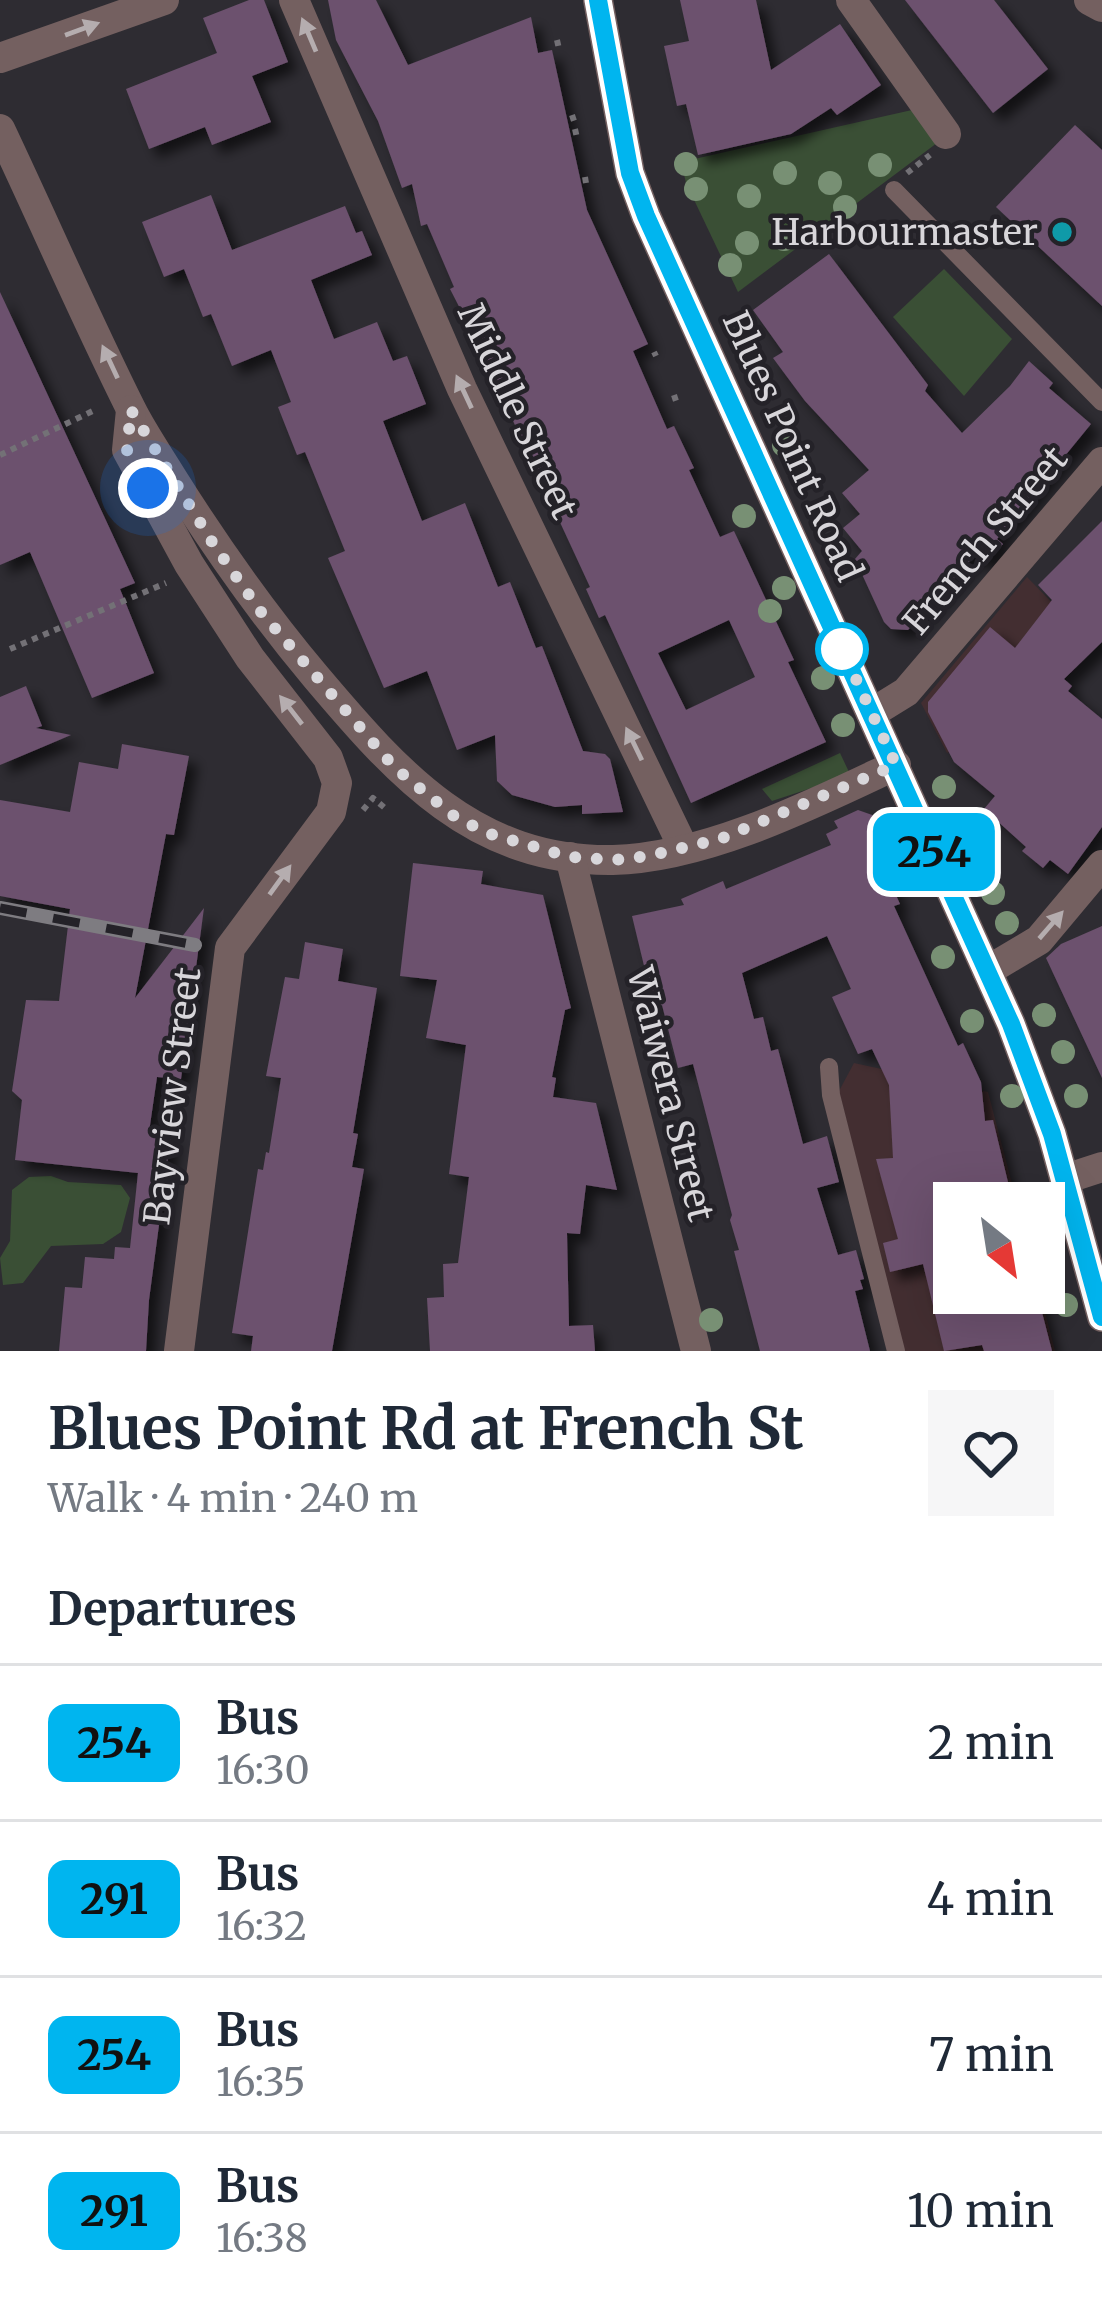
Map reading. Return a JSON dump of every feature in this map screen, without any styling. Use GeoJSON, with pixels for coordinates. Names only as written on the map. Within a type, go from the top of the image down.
{"type":"FeatureCollection","features":[{"type":"Feature","properties":{"kind":"street"},"geometry":{"type":"LineString","coordinates":[[0,58],[164,0]]}},
{"type":"Feature","properties":{"kind":"street","name":"Middle Street"},"geometry":{"type":"LineString","coordinates":[[294,0],[462,389],[684,849]]}},
{"type":"Feature","properties":{"kind":"street","name":"Blues Point Road"},"geometry":{"type":"LineString","coordinates":[[598,0],[637,191],[1034,1081],[1102,1317]]}},
{"type":"Feature","properties":{"kind":"street"},"geometry":{"type":"LineString","coordinates":[[850,0],[946,134]]}},
{"type":"Feature","properties":{"kind":"street"},"geometry":{"type":"LineString","coordinates":[[1089,0],[1102,7]]}},
{"type":"Feature","properties":{"kind":"street"},"geometry":{"type":"LineString","coordinates":[[0,129],[131,410],[236,577],[395,768],[454,816],[487,833],[570,857],[613,860],[684,849],[760,823],[896,765]]}},
{"type":"Feature","properties":{"kind":"street","name":"Bayview Street"},"geometry":{"type":"LineString","coordinates":[[131,410],[127,450],[218,612],[328,758],[337,784],[331,812],[230,948],[179,1351]]}},
{"type":"Feature","properties":{"kind":"street","name":"French Street"},"geometry":{"type":"LineString","coordinates":[[872,713],[903,695],[1102,461]]}},
{"type":"Feature","properties":{"kind":"street","name":"Waiwera Street"},"geometry":{"type":"LineString","coordinates":[[570,857],[696,1351]]}},
{"type":"Feature","properties":{"kind":"street"},"geometry":{"type":"LineString","coordinates":[[987,971],[1039,940],[1102,865]]}},
{"type":"Feature","properties":{"kind":"street"},"geometry":{"type":"LineString","coordinates":[[1065,1179],[1102,1167]]}},
{"type":"Feature","properties":{"kind":"lane"},"geometry":{"type":"LineString","coordinates":[[894,190],[1102,403]]}},
{"type":"Feature","properties":{"kind":"lane"},"geometry":{"type":"LineString","coordinates":[[829,1067],[831,1095],[896,1351]]}},
{"type":"Feature","properties":{"kind":"path"},"geometry":{"type":"LineString","coordinates":[[894,190],[897,181],[942,146],[946,134]]}},
{"type":"Feature","properties":{"kind":"path"},"geometry":{"type":"LineString","coordinates":[[0,454],[95,410]]}},
{"type":"Feature","properties":{"kind":"path"},"geometry":{"type":"LineString","coordinates":[[10,649],[173,580]]}},
{"type":"Feature","properties":{"kind":"path"},"geometry":{"type":"LineString","coordinates":[[369,804],[373,798],[386,809]]}},
{"type":"Feature","properties":{"kind":"shaded area"},"geometry":{"type":"Polygon","coordinates":[[[1027,577],[1071,622],[971,740],[947,753],[921,703],[1027,577]]]}},
{"type":"Feature","properties":{"kind":"shaded area"},"geometry":{"type":"Polygon","coordinates":[[[854,1063],[988,1092],[1012,1182],[933,1182],[933,1314],[1045,1314],[1055,1351],[904,1351],[839,1091],[854,1063]]]}},
{"type":"Feature","properties":{"kind":"green space"},"geometry":{"type":"Polygon","coordinates":[[[912,110],[937,143],[738,292],[686,183],[681,162],[912,110]]]}},
{"type":"Feature","properties":{"kind":"green space"},"geometry":{"type":"Polygon","coordinates":[[[944,269],[1012,339],[964,396],[893,317],[944,269]]]}},
{"type":"Feature","properties":{"kind":"green space"},"geometry":{"type":"Polygon","coordinates":[[[840,753],[849,772],[845,777],[772,801],[762,789],[840,753]]]}},
{"type":"Feature","properties":{"kind":"green space"},"geometry":{"type":"Polygon","coordinates":[[[51,1176],[68,1182],[121,1185],[130,1198],[121,1232],[103,1244],[51,1246],[23,1283],[3,1285],[0,1258],[10,1241],[12,1190],[29,1177],[51,1176]]]}},
{"type":"Feature","properties":{"kind":"building"},"geometry":{"type":"Polygon","coordinates":[[[249,0],[264,0],[288,62],[252,76],[271,122],[212,145],[205,127],[149,149],[126,89],[217,53],[203,18],[249,0]]]}},
{"type":"Feature","properties":{"kind":"building"},"geometry":{"type":"Polygon","coordinates":[[[328,0],[376,0],[408,65],[531,17],[538,53],[552,50],[587,210],[648,344],[633,351],[667,429],[674,426],[694,468],[689,470],[720,537],[734,531],[826,742],[691,803],[605,615],[599,618],[586,589],[590,587],[489,369],[486,371],[462,324],[467,322],[450,289],[454,287],[427,224],[421,226],[412,184],[402,188],[378,121],[336,40],[328,0]],[[729,620],[658,653],[686,710],[755,677],[729,620]]]}},
{"type":"Feature","properties":{"kind":"building"},"geometry":{"type":"Polygon","coordinates":[[[680,0],[756,0],[771,70],[840,24],[881,85],[837,115],[831,108],[791,134],[698,155],[686,104],[677,106],[664,46],[689,41],[680,0]]]}},
{"type":"Feature","properties":{"kind":"building"},"geometry":{"type":"Polygon","coordinates":[[[905,0],[994,0],[1048,69],[993,113],[905,0]]]}},
{"type":"Feature","properties":{"kind":"building","name":"Harbourmaster"},"geometry":{"type":"Polygon","coordinates":[[[1075,125],[1102,150],[1102,306],[996,207],[1075,125]]]}},
{"type":"Feature","properties":{"kind":"building"},"geometry":{"type":"Polygon","coordinates":[[[211,195],[232,250],[345,206],[356,233],[362,231],[372,255],[311,280],[334,339],[377,322],[393,361],[407,356],[426,404],[383,421],[422,521],[465,503],[498,587],[510,582],[536,648],[542,646],[583,751],[610,759],[623,812],[582,814],[582,805],[555,807],[512,795],[497,781],[495,735],[457,750],[427,671],[384,688],[328,558],[345,551],[305,452],[297,455],[278,407],[291,402],[271,350],[232,366],[211,314],[203,317],[184,269],[164,277],[142,222],[211,195]]]}},
{"type":"Feature","properties":{"kind":"building"},"geometry":{"type":"Polygon","coordinates":[[[829,254],[928,385],[925,391],[962,433],[1029,361],[1053,383],[1049,388],[1091,424],[997,539],[1003,544],[985,564],[976,554],[908,630],[891,629],[884,622],[855,559],[862,551],[843,528],[860,514],[842,493],[869,470],[805,401],[773,358],[783,352],[753,310],[829,254]]]}},
{"type":"Feature","properties":{"kind":"building"},"geometry":{"type":"Polygon","coordinates":[[[0,292],[135,583],[120,589],[154,673],[92,698],[30,552],[0,565],[0,292]]]}},
{"type":"Feature","properties":{"kind":"building"},"geometry":{"type":"Polygon","coordinates":[[[1102,521],[1102,642],[1064,679],[1072,686],[1068,691],[1102,719],[1102,827],[1068,874],[1050,860],[1043,868],[984,809],[995,796],[954,762],[928,712],[928,702],[990,627],[1015,648],[1052,600],[1038,585],[1102,521]]]}},
{"type":"Feature","properties":{"kind":"building"},"geometry":{"type":"Polygon","coordinates":[[[26,686],[42,726],[36,728],[71,735],[0,765],[0,697],[26,686]]]}},
{"type":"Feature","properties":{"kind":"building"},"geometry":{"type":"Polygon","coordinates":[[[122,744],[189,756],[174,835],[166,834],[135,998],[204,908],[181,1079],[157,1077],[149,1132],[171,1135],[146,1351],[59,1351],[65,1287],[82,1288],[85,1257],[114,1259],[115,1247],[130,1248],[138,1173],[15,1160],[22,1100],[12,1091],[26,1000],[59,1001],[70,909],[0,896],[0,800],[70,812],[79,762],[118,769],[122,744]]]}},
{"type":"Feature","properties":{"kind":"building"},"geometry":{"type":"Polygon","coordinates":[[[858,810],[875,816],[888,845],[876,851],[900,904],[894,906],[958,1046],[963,1043],[981,1082],[985,1121],[993,1120],[1008,1182],[933,1182],[933,1305],[923,1264],[890,1272],[883,1243],[898,1239],[876,1159],[893,1158],[889,1085],[872,1049],[858,1054],[832,997],[851,989],[827,936],[742,973],[754,1019],[763,1017],[771,1051],[778,1049],[803,1144],[827,1136],[839,1182],[817,1188],[838,1255],[856,1250],[864,1279],[860,1280],[863,1289],[855,1291],[870,1351],[760,1351],[734,1251],[739,1250],[732,1215],[693,1064],[678,1068],[662,1005],[654,1007],[632,916],[684,905],[681,899],[723,881],[726,889],[831,845],[826,834],[838,828],[834,821],[858,810]]]}},
{"type":"Feature","properties":{"kind":"building"},"geometry":{"type":"Polygon","coordinates":[[[413,863],[483,871],[481,884],[543,895],[571,1008],[565,1010],[552,1077],[556,1078],[553,1097],[596,1103],[617,1190],[586,1185],[580,1234],[567,1233],[569,1326],[593,1325],[595,1351],[430,1351],[427,1298],[444,1297],[443,1264],[458,1263],[469,1177],[449,1174],[466,1045],[426,1038],[437,980],[400,976],[413,863]]]}},
{"type":"Feature","properties":{"kind":"building"},"geometry":{"type":"Polygon","coordinates":[[[1102,926],[1102,1078],[1046,958],[1061,944],[1102,926]]]}},
{"type":"Feature","properties":{"kind":"building"},"geometry":{"type":"Polygon","coordinates":[[[305,942],[343,949],[338,981],[377,988],[353,1133],[358,1134],[352,1167],[364,1169],[332,1351],[251,1351],[253,1336],[232,1333],[258,1169],[263,1170],[269,1153],[281,1078],[266,1076],[285,977],[299,979],[305,942]]]}},
{"type":"Feature","properties":{"kind":"building"},"geometry":{"type":"Polygon","coordinates":[[[935,1314],[1042,1314],[1052,1351],[984,1351],[982,1345],[944,1351],[935,1314]]]}},
{"type":"Feature","properties":{"kind":"railway"},"geometry":{"type":"LineString","coordinates":[[0,908],[195,945]]}},
{"type":"Feature","properties":{"kind":"bus line","name":"254"},"geometry":{"type":"LineString","coordinates":[[598,0],[630,173],[646,216],[1011,1024],[1052,1134],[1102,1317]]}},
{"type":"Feature","properties":{"kind":"place","name":"Harbourmaster"},"geometry":{"type":"Point","coordinates":[1062,232]}},
{"type":"Feature","properties":{"kind":"route"},"geometry":{"type":"LineString","coordinates":[[148,488],[127,450],[131,410],[236,577],[353,722],[395,768],[454,816],[526,847],[613,860],[684,849],[720,839],[896,765],[842,649]]}}]}
